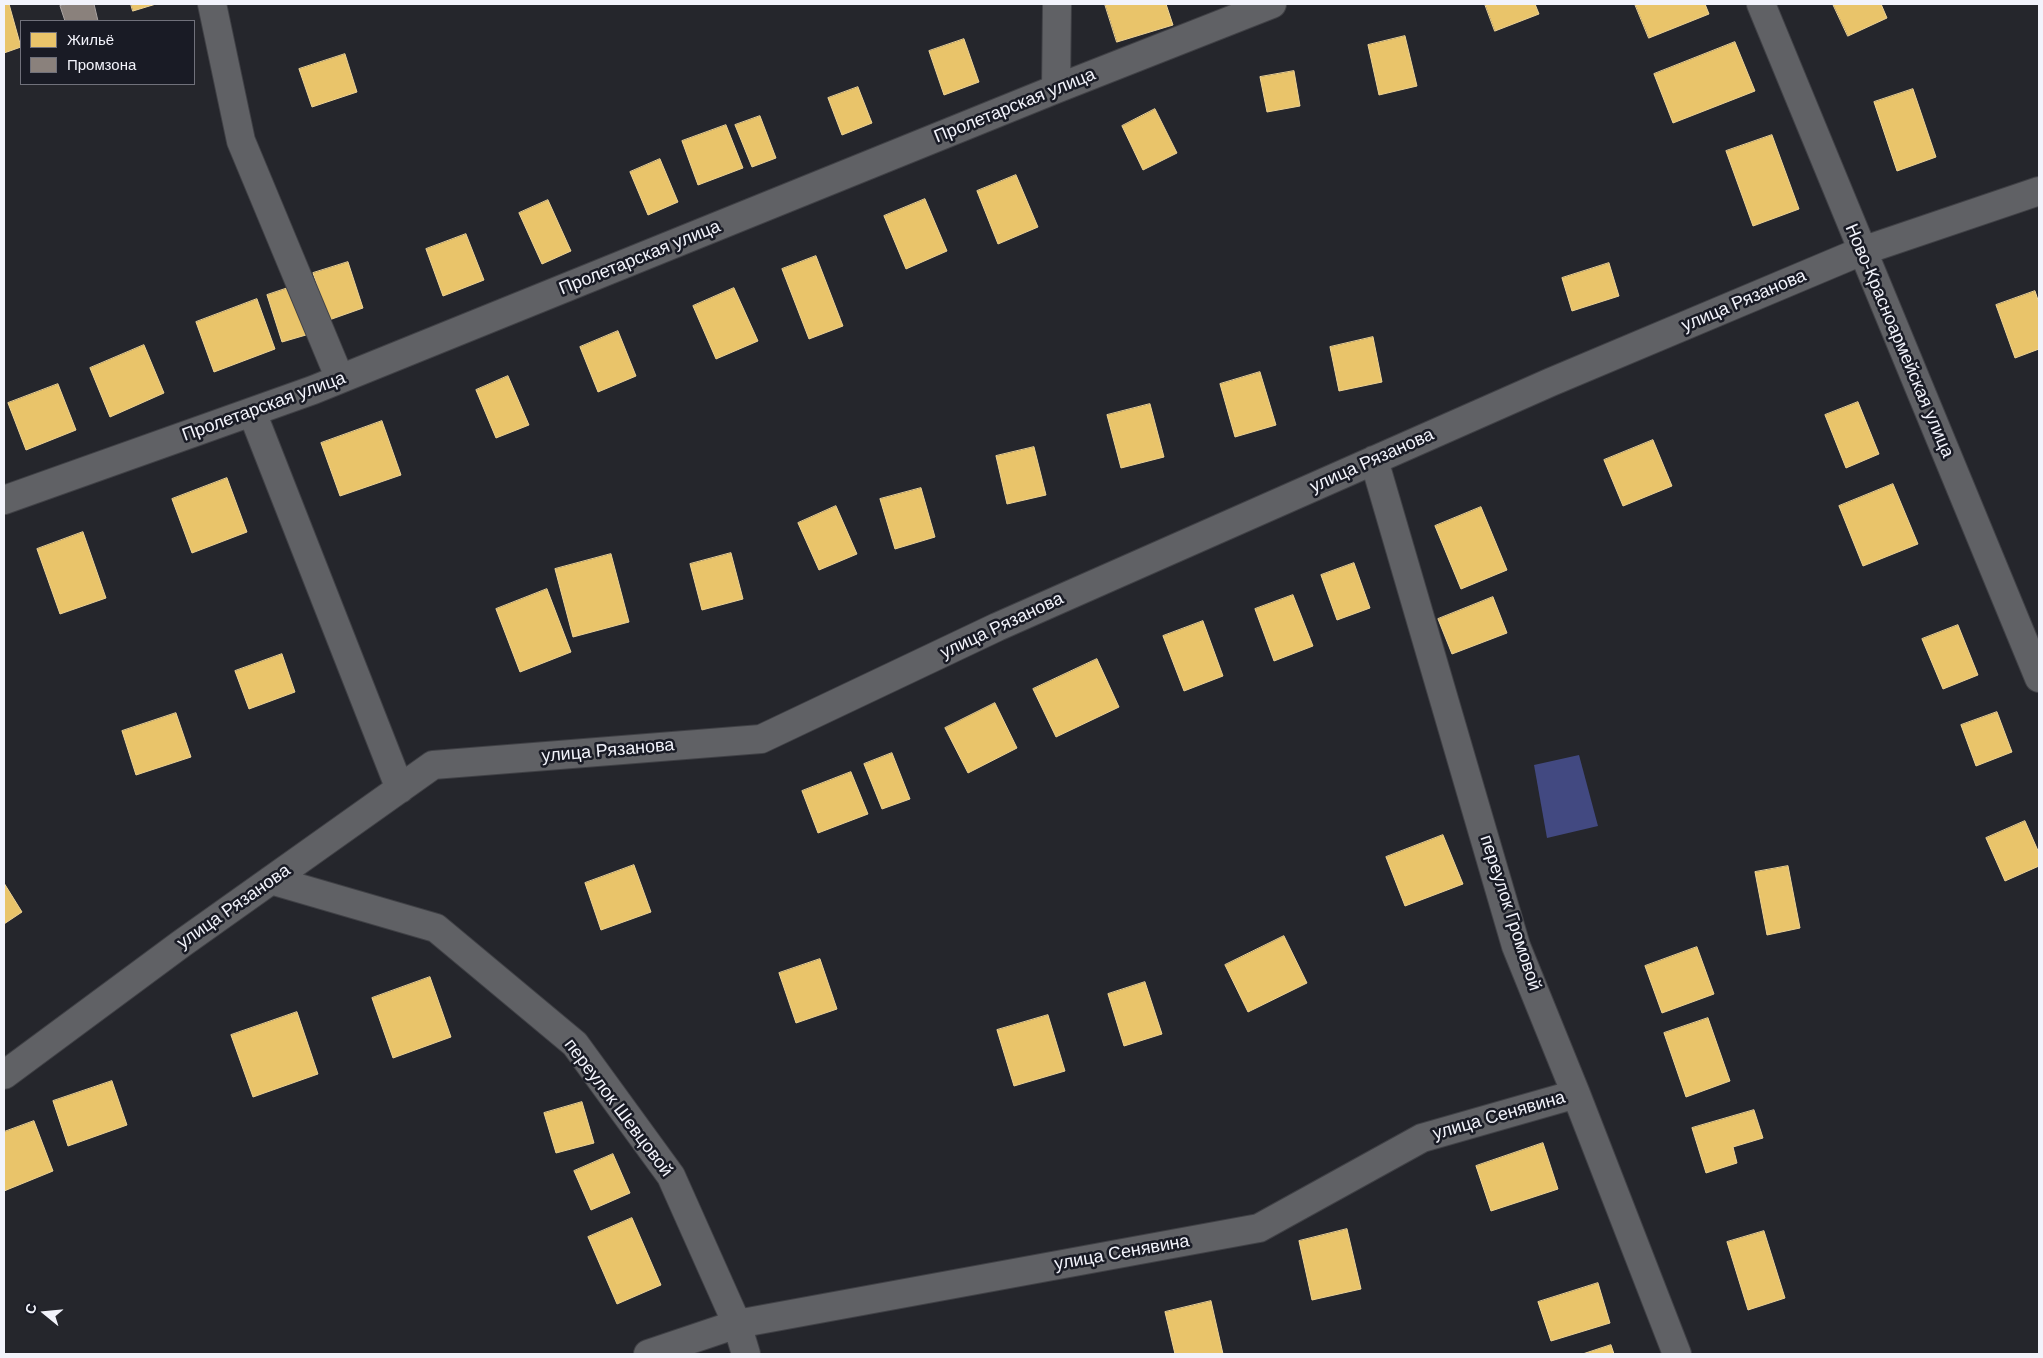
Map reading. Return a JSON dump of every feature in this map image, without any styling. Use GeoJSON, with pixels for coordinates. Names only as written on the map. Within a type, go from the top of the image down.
{"type":"FeatureCollection","features":[{"type":"Feature","properties":{"kind":"street"},"geometry":{"type":"LineString","coordinates":[[212,4],[241,141],[340,379]]}},
{"type":"Feature","properties":{"kind":"street"},"geometry":{"type":"LineString","coordinates":[[1056,89],[1057,4]]}},
{"type":"Feature","properties":{"kind":"street","name":"Пролетарская улица"},"geometry":{"type":"LineString","coordinates":[[4,500],[340,379],[1056,89],[1272,4]]}},
{"type":"Feature","properties":{"kind":"street","name":"Ново-Красноармейская улица"},"geometry":{"type":"LineString","coordinates":[[1761,4],[2039,678]]}},
{"type":"Feature","properties":{"kind":"street","name":"улица Рязанова"},"geometry":{"type":"LineString","coordinates":[[4,1076],[181,944],[433,765],[761,739],[997,627],[1551,382],[1862,251],[2039,191]]}},
{"type":"Feature","properties":{"kind":"street"},"geometry":{"type":"LineString","coordinates":[[252,412],[400,789]]}},
{"type":"Feature","properties":{"kind":"street","name":"переулок Громовой"},"geometry":{"type":"LineString","coordinates":[[1374,460],[1516,946],[1677,1354]]}},
{"type":"Feature","properties":{"kind":"street","name":"переулок Шевцовой"},"geometry":{"type":"LineString","coordinates":[[271,880],[436,928],[575,1044],[671,1176],[737,1324],[746,1354]]}},
{"type":"Feature","properties":{"kind":"street","name":"улица Сенявина"},"geometry":{"type":"LineString","coordinates":[[648,1354],[737,1324],[1259,1228],[1422,1138],[1576,1094]]}},
{"type":"Feature","properties":{"kind":"water"},"geometry":{"type":"Polygon","coordinates":[[[1579,755],[1598,826],[1547,838],[1534,765],[1579,755]]]}},
{"type":"Feature","properties":{"kind":"building: Жильё"},"geometry":{"type":"Polygon","coordinates":[[[4,4],[9,4],[20,47],[4,53],[4,4]]]}},
{"type":"Feature","properties":{"kind":"building: Жильё"},"geometry":{"type":"Polygon","coordinates":[[[131,4],[156,4],[133,11],[131,4]]]}},
{"type":"Feature","properties":{"kind":"building: Жильё"},"geometry":{"type":"Polygon","coordinates":[[[1105,4],[1166,4],[1173,25],[1117,42],[1105,4]]]}},
{"type":"Feature","properties":{"kind":"building: Жильё"},"geometry":{"type":"Polygon","coordinates":[[[1485,4],[1535,4],[1539,14],[1495,31],[1485,4]]]}},
{"type":"Feature","properties":{"kind":"building: Жильё"},"geometry":{"type":"Polygon","coordinates":[[[1635,4],[1705,4],[1709,14],[1649,38],[1635,4]]]}},
{"type":"Feature","properties":{"kind":"building: Жильё"},"geometry":{"type":"Polygon","coordinates":[[[1833,4],[1881,4],[1887,18],[1848,36],[1833,4]]]}},
{"type":"Feature","properties":{"kind":"building: Жильё"},"geometry":{"type":"Polygon","coordinates":[[[1405,36],[1417,86],[1379,95],[1368,45],[1405,36]]]}},
{"type":"Feature","properties":{"kind":"building: Жильё"},"geometry":{"type":"Polygon","coordinates":[[[964,39],[979,82],[944,95],[929,51],[964,39]]]}},
{"type":"Feature","properties":{"kind":"building: Жильё"},"geometry":{"type":"Polygon","coordinates":[[[1735,42],[1755,91],[1673,123],[1654,74],[1735,42]]]}},
{"type":"Feature","properties":{"kind":"building: Жильё"},"geometry":{"type":"Polygon","coordinates":[[[345,54],[357,92],[312,107],[299,69],[345,54]]]}},
{"type":"Feature","properties":{"kind":"building: Жильё"},"geometry":{"type":"Polygon","coordinates":[[[1294,71],[1300,106],[1267,112],[1260,77],[1294,71]]]}},
{"type":"Feature","properties":{"kind":"building: Жильё"},"geometry":{"type":"Polygon","coordinates":[[[858,87],[872,123],[842,135],[828,98],[858,87]]]}},
{"type":"Feature","properties":{"kind":"building: Жильё"},"geometry":{"type":"Polygon","coordinates":[[[1913,89],[1936,157],[1897,171],[1874,102],[1913,89]]]}},
{"type":"Feature","properties":{"kind":"building: Жильё"},"geometry":{"type":"Polygon","coordinates":[[[1155,109],[1177,153],[1143,170],[1122,126],[1155,109]]]}},
{"type":"Feature","properties":{"kind":"building: Жильё"},"geometry":{"type":"Polygon","coordinates":[[[760,116],[776,158],[752,167],[735,125],[760,116]]]}},
{"type":"Feature","properties":{"kind":"building: Жильё"},"geometry":{"type":"Polygon","coordinates":[[[726,125],[743,168],[698,185],[682,141],[726,125]]]}},
{"type":"Feature","properties":{"kind":"building: Жильё"},"geometry":{"type":"Polygon","coordinates":[[[1772,135],[1799,209],[1753,226],[1726,151],[1772,135]]]}},
{"type":"Feature","properties":{"kind":"building: Жильё"},"geometry":{"type":"Polygon","coordinates":[[[660,159],[678,202],[648,215],[630,172],[660,159]]]}},
{"type":"Feature","properties":{"kind":"building: Жильё"},"geometry":{"type":"Polygon","coordinates":[[[1016,175],[1038,227],[998,244],[977,191],[1016,175]]]}},
{"type":"Feature","properties":{"kind":"building: Жильё"},"geometry":{"type":"Polygon","coordinates":[[[925,199],[947,251],[906,269],[884,216],[925,199]]]}},
{"type":"Feature","properties":{"kind":"building: Жильё"},"geometry":{"type":"Polygon","coordinates":[[[548,200],[571,251],[542,264],[519,213],[548,200]]]}},
{"type":"Feature","properties":{"kind":"building: Жильё"},"geometry":{"type":"Polygon","coordinates":[[[466,234],[484,280],[443,296],[426,249],[466,234]]]}},
{"type":"Feature","properties":{"kind":"building: Жильё"},"geometry":{"type":"Polygon","coordinates":[[[816,256],[843,326],[809,339],[782,269],[816,256]]]}},
{"type":"Feature","properties":{"kind":"building: Жильё"},"geometry":{"type":"Polygon","coordinates":[[[348,262],[363,308],[329,320],[313,273],[348,262]]]}},
{"type":"Feature","properties":{"kind":"building: Жильё"},"geometry":{"type":"Polygon","coordinates":[[[1609,263],[1619,296],[1572,311],[1562,278],[1609,263]]]}},
{"type":"Feature","properties":{"kind":"building: Жильё"},"geometry":{"type":"Polygon","coordinates":[[[291,287],[306,335],[282,342],[267,295],[291,287]]]}},
{"type":"Feature","properties":{"kind":"building: Жильё"},"geometry":{"type":"Polygon","coordinates":[[[734,288],[758,341],[716,359],[693,306],[734,288]]]}},
{"type":"Feature","properties":{"kind":"building: Жильё"},"geometry":{"type":"Polygon","coordinates":[[[2035,291],[2039,303],[2039,349],[2015,358],[1996,305],[2035,291]]]}},
{"type":"Feature","properties":{"kind":"building: Жильё"},"geometry":{"type":"Polygon","coordinates":[[[257,299],[275,349],[214,372],[196,322],[257,299]]]}},
{"type":"Feature","properties":{"kind":"building: Жильё"},"geometry":{"type":"Polygon","coordinates":[[[618,331],[636,376],[598,392],[580,347],[618,331]]]}},
{"type":"Feature","properties":{"kind":"building: Жильё"},"geometry":{"type":"Polygon","coordinates":[[[1373,337],[1382,382],[1339,391],[1330,347],[1373,337]]]}},
{"type":"Feature","properties":{"kind":"building: Жильё"},"geometry":{"type":"Polygon","coordinates":[[[144,345],[164,393],[110,417],[90,368],[144,345]]]}},
{"type":"Feature","properties":{"kind":"building: Жильё"},"geometry":{"type":"Polygon","coordinates":[[[1260,372],[1276,425],[1235,437],[1220,384],[1260,372]]]}},
{"type":"Feature","properties":{"kind":"building: Жильё"},"geometry":{"type":"Polygon","coordinates":[[[508,376],[529,425],[496,438],[476,390],[508,376]]]}},
{"type":"Feature","properties":{"kind":"building: Жильё"},"geometry":{"type":"Polygon","coordinates":[[[58,384],[76,430],[26,450],[8,403],[58,384]]]}},
{"type":"Feature","properties":{"kind":"building: Жильё"},"geometry":{"type":"Polygon","coordinates":[[[1858,402],[1879,454],[1846,468],[1825,415],[1858,402]]]}},
{"type":"Feature","properties":{"kind":"building: Жильё"},"geometry":{"type":"Polygon","coordinates":[[[1150,404],[1164,457],[1121,468],[1107,415],[1150,404]]]}},
{"type":"Feature","properties":{"kind":"building: Жильё"},"geometry":{"type":"Polygon","coordinates":[[[382,421],[401,475],[340,496],[321,443],[382,421]]]}},
{"type":"Feature","properties":{"kind":"building: Жильё"},"geometry":{"type":"Polygon","coordinates":[[[1653,440],[1672,486],[1623,506],[1604,460],[1653,440]]]}},
{"type":"Feature","properties":{"kind":"building: Жильё"},"geometry":{"type":"Polygon","coordinates":[[[1034,447],[1046,495],[1007,504],[996,456],[1034,447]]]}},
{"type":"Feature","properties":{"kind":"building: Жильё"},"geometry":{"type":"Polygon","coordinates":[[[227,478],[247,532],[192,553],[172,499],[227,478]]]}},
{"type":"Feature","properties":{"kind":"building: Жильё"},"geometry":{"type":"Polygon","coordinates":[[[1893,484],[1918,544],[1863,566],[1839,506],[1893,484]]]}},
{"type":"Feature","properties":{"kind":"building: Жильё"},"geometry":{"type":"Polygon","coordinates":[[[921,488],[935,537],[895,549],[880,499],[921,488]]]}},
{"type":"Feature","properties":{"kind":"building: Жильё"},"geometry":{"type":"Polygon","coordinates":[[[836,506],[857,554],[819,570],[798,523],[836,506]]]}},
{"type":"Feature","properties":{"kind":"building: Жильё"},"geometry":{"type":"Polygon","coordinates":[[[1481,507],[1507,570],[1461,589],[1435,526],[1481,507]]]}},
{"type":"Feature","properties":{"kind":"building: Жильё"},"geometry":{"type":"Polygon","coordinates":[[[83,532],[106,598],[60,614],[37,549],[83,532]]]}},
{"type":"Feature","properties":{"kind":"building: Жильё"},"geometry":{"type":"Polygon","coordinates":[[[731,553],[743,599],[702,610],[690,564],[731,553]]]}},
{"type":"Feature","properties":{"kind":"building: Жильё"},"geometry":{"type":"Polygon","coordinates":[[[611,554],[629,622],[573,637],[555,569],[611,554]]]}},
{"type":"Feature","properties":{"kind":"building: Жильё"},"geometry":{"type":"Polygon","coordinates":[[[1354,563],[1370,608],[1337,620],[1321,575],[1354,563]]]}},
{"type":"Feature","properties":{"kind":"building: Жильё"},"geometry":{"type":"Polygon","coordinates":[[[547,589],[571,652],[520,672],[496,609],[547,589]]]}},
{"type":"Feature","properties":{"kind":"building: Жильё"},"geometry":{"type":"Polygon","coordinates":[[[1293,595],[1313,646],[1274,661],[1255,609],[1293,595]]]}},
{"type":"Feature","properties":{"kind":"building: Жильё"},"geometry":{"type":"Polygon","coordinates":[[[1493,597],[1507,633],[1452,654],[1438,619],[1493,597]]]}},
{"type":"Feature","properties":{"kind":"building: Жильё"},"geometry":{"type":"Polygon","coordinates":[[[1203,621],[1223,676],[1184,691],[1163,636],[1203,621]]]}},
{"type":"Feature","properties":{"kind":"building: Жильё"},"geometry":{"type":"Polygon","coordinates":[[[1958,625],[1978,675],[1943,689],[1922,639],[1958,625]]]}},
{"type":"Feature","properties":{"kind":"building: Жильё"},"geometry":{"type":"Polygon","coordinates":[[[282,654],[295,692],[249,709],[235,671],[282,654]]]}},
{"type":"Feature","properties":{"kind":"building: Жильё"},"geometry":{"type":"Polygon","coordinates":[[[1097,659],[1119,707],[1056,737],[1033,689],[1097,659]]]}},
{"type":"Feature","properties":{"kind":"building: Жильё"},"geometry":{"type":"Polygon","coordinates":[[[995,703],[1017,748],[968,773],[945,728],[995,703]]]}},
{"type":"Feature","properties":{"kind":"building: Жильё"},"geometry":{"type":"Polygon","coordinates":[[[1997,712],[2012,752],[1976,766],[1961,725],[1997,712]]]}},
{"type":"Feature","properties":{"kind":"building: Жильё"},"geometry":{"type":"Polygon","coordinates":[[[176,713],[191,757],[136,775],[122,731],[176,713]]]}},
{"type":"Feature","properties":{"kind":"building: Жильё"},"geometry":{"type":"Polygon","coordinates":[[[892,753],[910,799],[882,809],[864,764],[892,753]]]}},
{"type":"Feature","properties":{"kind":"building: Жильё"},"geometry":{"type":"Polygon","coordinates":[[[851,772],[868,814],[818,833],[802,791],[851,772]]]}},
{"type":"Feature","properties":{"kind":"building: Жильё"},"geometry":{"type":"Polygon","coordinates":[[[2025,821],[2039,853],[2039,866],[2005,881],[1986,838],[2025,821]]]}},
{"type":"Feature","properties":{"kind":"building: Жильё"},"geometry":{"type":"Polygon","coordinates":[[[1443,835],[1463,884],[1405,906],[1386,857],[1443,835]]]}},
{"type":"Feature","properties":{"kind":"building: Жильё"},"geometry":{"type":"Polygon","coordinates":[[[634,865],[651,912],[601,930],[585,883],[634,865]]]}},
{"type":"Feature","properties":{"kind":"building: Жильё"},"geometry":{"type":"Polygon","coordinates":[[[1788,866],[1800,928],[1767,935],[1755,872],[1788,866]]]}},
{"type":"Feature","properties":{"kind":"building: Жильё"},"geometry":{"type":"Polygon","coordinates":[[[4,883],[22,912],[4,924],[4,883]]]}},
{"type":"Feature","properties":{"kind":"building: Жильё"},"geometry":{"type":"Polygon","coordinates":[[[1284,936],[1307,983],[1248,1012],[1225,965],[1284,936]]]}},
{"type":"Feature","properties":{"kind":"building: Жильё"},"geometry":{"type":"Polygon","coordinates":[[[1697,947],[1714,994],[1662,1013],[1645,966],[1697,947]]]}},
{"type":"Feature","properties":{"kind":"building: Жильё"},"geometry":{"type":"Polygon","coordinates":[[[820,959],[837,1009],[796,1023],[779,973],[820,959]]]}},
{"type":"Feature","properties":{"kind":"building: Жильё"},"geometry":{"type":"Polygon","coordinates":[[[430,977],[451,1037],[393,1058],[372,998],[430,977]]]}},
{"type":"Feature","properties":{"kind":"building: Жильё"},"geometry":{"type":"Polygon","coordinates":[[[1145,982],[1162,1034],[1124,1046],[1108,994],[1145,982]]]}},
{"type":"Feature","properties":{"kind":"building: Жильё"},"geometry":{"type":"Polygon","coordinates":[[[297,1012],[318,1074],[253,1097],[231,1035],[297,1012]]]}},
{"type":"Feature","properties":{"kind":"building: Жильё"},"geometry":{"type":"Polygon","coordinates":[[[1048,1015],[1065,1071],[1014,1086],[997,1030],[1048,1015]]]}},
{"type":"Feature","properties":{"kind":"building: Жильё"},"geometry":{"type":"Polygon","coordinates":[[[1708,1018],[1730,1081],[1686,1097],[1664,1033],[1708,1018]]]}},
{"type":"Feature","properties":{"kind":"building: Жильё"},"geometry":{"type":"Polygon","coordinates":[[[112,1081],[127,1125],[68,1146],[53,1101],[112,1081]]]}},
{"type":"Feature","properties":{"kind":"building: Жильё"},"geometry":{"type":"Polygon","coordinates":[[[582,1102],[594,1143],[556,1153],[544,1113],[582,1102]]]}},
{"type":"Feature","properties":{"kind":"building: Жильё"},"geometry":{"type":"Polygon","coordinates":[[[1754,1110],[1763,1138],[1733,1147],[1737,1163],[1706,1173],[1692,1128],[1754,1110]]]}},
{"type":"Feature","properties":{"kind":"building: Жильё"},"geometry":{"type":"Polygon","coordinates":[[[34,1121],[53,1171],[4,1191],[4,1132],[34,1121]]]}},
{"type":"Feature","properties":{"kind":"building: Жильё"},"geometry":{"type":"Polygon","coordinates":[[[1543,1143],[1558,1189],[1491,1211],[1476,1166],[1543,1143]]]}},
{"type":"Feature","properties":{"kind":"building: Жильё"},"geometry":{"type":"Polygon","coordinates":[[[613,1154],[630,1193],[591,1210],[574,1171],[613,1154]]]}},
{"type":"Feature","properties":{"kind":"building: Жильё"},"geometry":{"type":"Polygon","coordinates":[[[632,1218],[661,1285],[617,1304],[588,1237],[632,1218]]]}},
{"type":"Feature","properties":{"kind":"building: Жильё"},"geometry":{"type":"Polygon","coordinates":[[[1347,1229],[1361,1289],[1312,1300],[1299,1241],[1347,1229]]]}},
{"type":"Feature","properties":{"kind":"building: Жильё"},"geometry":{"type":"Polygon","coordinates":[[[1764,1231],[1785,1298],[1748,1310],[1727,1242],[1764,1231]]]}},
{"type":"Feature","properties":{"kind":"building: Жильё"},"geometry":{"type":"Polygon","coordinates":[[[1598,1283],[1610,1323],[1551,1341],[1538,1302],[1598,1283]]]}},
{"type":"Feature","properties":{"kind":"building: Жильё"},"geometry":{"type":"Polygon","coordinates":[[[1211,1301],[1223,1354],[1175,1354],[1165,1312],[1211,1301]]]}},
{"type":"Feature","properties":{"kind":"building: Жильё"},"geometry":{"type":"Polygon","coordinates":[[[1611,1345],[1614,1354],[1583,1354],[1611,1345]]]}},
{"type":"Feature","properties":{"kind":"building: Промзона"},"geometry":{"type":"Polygon","coordinates":[[[68,4],[94,4],[98,20],[65,20],[60,6],[68,4]]]}}]}
